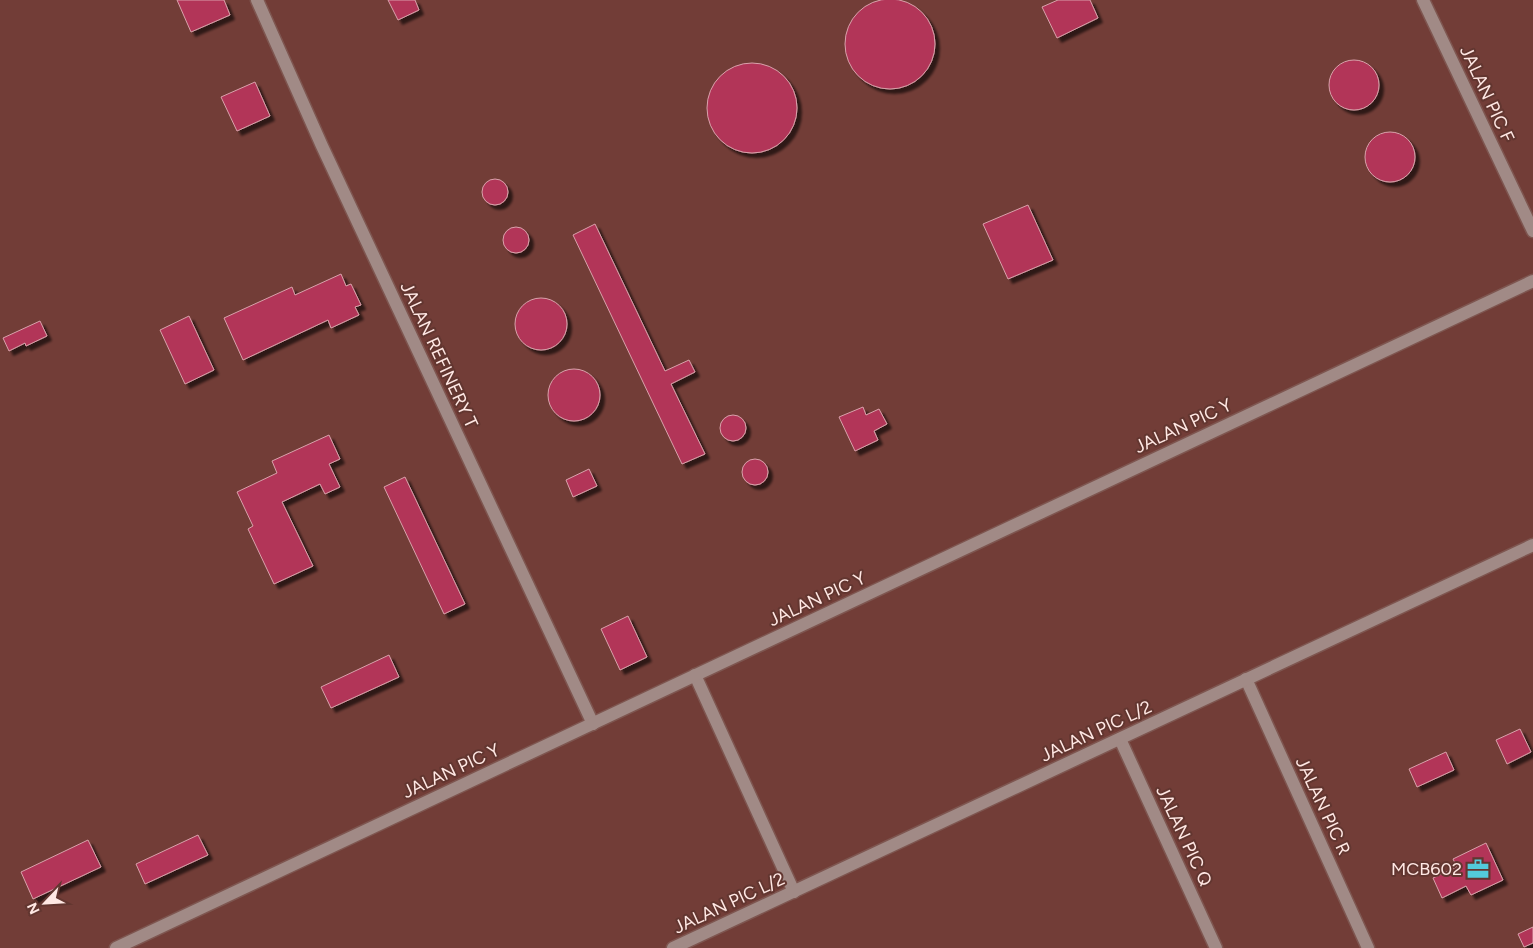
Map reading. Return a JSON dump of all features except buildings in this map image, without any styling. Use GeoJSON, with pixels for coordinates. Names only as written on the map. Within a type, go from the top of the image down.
{"type":"FeatureCollection","features":[{"type":"Feature","properties":{"kind":"street","name":"JALAN REFINERY T"},"geometry":{"type":"LineString","coordinates":[[258,0],[326,154],[593,724]]}},
{"type":"Feature","properties":{"kind":"street","name":"JALAN PIC F"},"geometry":{"type":"LineString","coordinates":[[1423,0],[1533,231]]}},
{"type":"Feature","properties":{"kind":"street","name":"JALAN PIC Y"},"geometry":{"type":"LineString","coordinates":[[116,948],[1533,281]]}},
{"type":"Feature","properties":{"kind":"street","name":"JALAN PIC L/2"},"geometry":{"type":"LineString","coordinates":[[673,948],[1533,545]]}},
{"type":"Feature","properties":{"kind":"street"},"geometry":{"type":"LineString","coordinates":[[695,676],[794,892]]}},
{"type":"Feature","properties":{"kind":"street","name":"JALAN PIC R"},"geometry":{"type":"LineString","coordinates":[[1246,679],[1368,948]]}},
{"type":"Feature","properties":{"kind":"street","name":"JALAN PIC Q"},"geometry":{"type":"LineString","coordinates":[[1120,739],[1216,948]]}},
{"type":"Feature","properties":{"kind":"shaded area"},"geometry":{"type":"Polygon","coordinates":[[[0,0],[1533,0],[1533,948],[0,948],[0,0]]]}},
{"type":"Feature","properties":{"kind":"place","name":"MCB602"},"geometry":{"type":"Point","coordinates":[1478,869]}}]}
